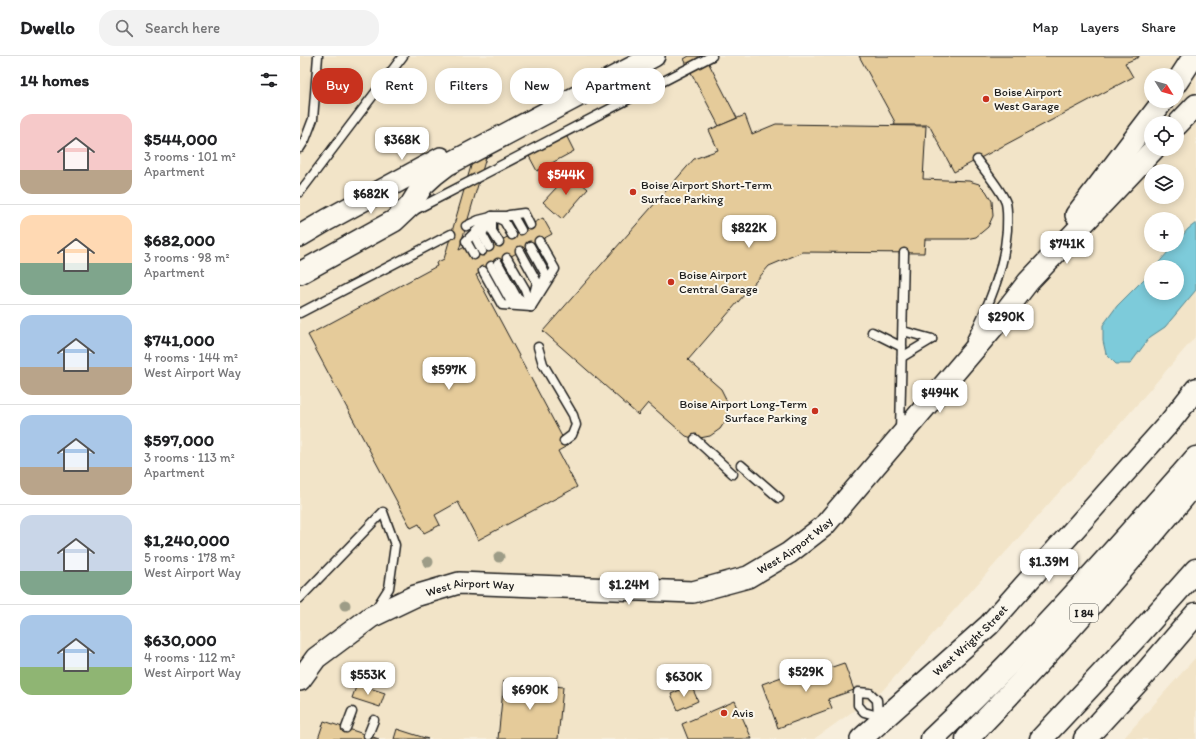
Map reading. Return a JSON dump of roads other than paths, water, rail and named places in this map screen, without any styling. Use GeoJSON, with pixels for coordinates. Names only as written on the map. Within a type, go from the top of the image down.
{"type":"FeatureCollection","features":[{"type":"Feature","properties":{"kind":"highway"},"geometry":{"type":"LineString","coordinates":[[932,739],[970,704],[1048,623],[1196,458]]}},
{"type":"Feature","properties":{"kind":"highway","name":"I 84"},"geometry":{"type":"LineString","coordinates":[[967,739],[1089,609],[1196,482]]}},
{"type":"Feature","properties":{"kind":"highway"},"geometry":{"type":"LineString","coordinates":[[1041,739],[1140,633],[1196,570]]}},
{"type":"Feature","properties":{"kind":"highway"},"geometry":{"type":"LineString","coordinates":[[1085,739],[1142,677],[1196,614]]}},
{"type":"Feature","properties":{"kind":"main road"},"geometry":{"type":"LineString","coordinates":[[300,236],[376,193],[632,56]]}},
{"type":"Feature","properties":{"kind":"main road"},"geometry":{"type":"LineString","coordinates":[[300,273],[394,221],[410,206],[423,185],[447,165],[654,56]]}},
{"type":"Feature","properties":{"kind":"main road"},"geometry":{"type":"LineString","coordinates":[[1184,71],[1194,56]]}},
{"type":"Feature","properties":{"kind":"main road"},"geometry":{"type":"LineString","coordinates":[[1184,118],[1196,105]]}},
{"type":"Feature","properties":{"kind":"main road"},"geometry":{"type":"LineString","coordinates":[[1028,282],[1049,250],[1158,108]]}},
{"type":"Feature","properties":{"kind":"main road","name":"West Airport Way"},"geometry":{"type":"LineString","coordinates":[[300,680],[316,658],[371,617],[415,596],[459,583],[692,592],[748,577],[789,552],[824,526],[995,325],[1028,282],[1147,156]]}},
{"type":"Feature","properties":{"kind":"main road","name":"West Wright Street"},"geometry":{"type":"LineString","coordinates":[[861,739],[880,718],[989,625],[1170,422],[1196,389]]}},
{"type":"Feature","properties":{"kind":"lane"},"geometry":{"type":"LineString","coordinates":[[300,148],[305,140],[313,119],[318,56]]}},
{"type":"Feature","properties":{"kind":"lane"},"geometry":{"type":"LineString","coordinates":[[300,192],[403,56]]}},
{"type":"Feature","properties":{"kind":"lane"},"geometry":{"type":"LineString","coordinates":[[394,221],[712,56]]}},
{"type":"Feature","properties":{"kind":"lane"},"geometry":{"type":"LineString","coordinates":[[956,371],[982,318],[998,280],[1006,247],[1008,215],[1006,202],[977,160]]}},
{"type":"Feature","properties":{"kind":"lane"},"geometry":{"type":"LineString","coordinates":[[466,226],[492,216],[524,213],[530,225]]}},
{"type":"Feature","properties":{"kind":"lane"},"geometry":{"type":"LineString","coordinates":[[492,216],[504,221],[512,235]]}},
{"type":"Feature","properties":{"kind":"lane"},"geometry":{"type":"LineString","coordinates":[[492,216],[492,231],[499,242]]}},
{"type":"Feature","properties":{"kind":"lane"},"geometry":{"type":"LineString","coordinates":[[486,249],[482,234],[492,216]]}},
{"type":"Feature","properties":{"kind":"lane"},"geometry":{"type":"LineString","coordinates":[[474,255],[466,241],[492,216],[513,216],[521,230]]}},
{"type":"Feature","properties":{"kind":"lane"},"geometry":{"type":"LineString","coordinates":[[300,313],[451,234]]}},
{"type":"Feature","properties":{"kind":"lane"},"geometry":{"type":"LineString","coordinates":[[531,306],[555,269],[539,240]]}},
{"type":"Feature","properties":{"kind":"lane"},"geometry":{"type":"LineString","coordinates":[[530,246],[546,275],[531,306]]}},
{"type":"Feature","properties":{"kind":"lane"},"geometry":{"type":"LineString","coordinates":[[520,251],[537,282],[531,306]]}},
{"type":"Feature","properties":{"kind":"lane"},"geometry":{"type":"LineString","coordinates":[[900,435],[904,253]]}},
{"type":"Feature","properties":{"kind":"lane"},"geometry":{"type":"LineString","coordinates":[[507,258],[525,289],[531,306]]}},
{"type":"Feature","properties":{"kind":"lane"},"geometry":{"type":"LineString","coordinates":[[494,265],[516,296],[531,306]]}},
{"type":"Feature","properties":{"kind":"lane"},"geometry":{"type":"LineString","coordinates":[[483,271],[502,305],[531,306]]}},
{"type":"Feature","properties":{"kind":"lane"},"geometry":{"type":"LineString","coordinates":[[902,357],[932,339],[903,331]]}},
{"type":"Feature","properties":{"kind":"lane"},"geometry":{"type":"LineString","coordinates":[[872,332],[902,347]]}},
{"type":"Feature","properties":{"kind":"lane"},"geometry":{"type":"LineString","coordinates":[[538,347],[542,364],[573,414],[576,425],[572,435],[564,441]]}},
{"type":"Feature","properties":{"kind":"lane"},"geometry":{"type":"LineString","coordinates":[[695,439],[733,474]]}},
{"type":"Feature","properties":{"kind":"lane"},"geometry":{"type":"LineString","coordinates":[[741,465],[779,498]]}},
{"type":"Feature","properties":{"kind":"lane"},"geometry":{"type":"LineString","coordinates":[[300,598],[383,512],[395,545],[389,588],[371,617]]}},
{"type":"Feature","properties":{"kind":"lane"},"geometry":{"type":"LineString","coordinates":[[346,728],[352,712]]}},
{"type":"Feature","properties":{"kind":"lane"},"geometry":{"type":"LineString","coordinates":[[368,735],[374,720]]}},
{"type":"Feature","properties":{"kind":"water"},"geometry":{"type":"Polygon","coordinates":[[[1196,223],[1196,290],[1165,327],[1150,337],[1130,364],[1116,364],[1106,354],[1103,341],[1103,325],[1117,306],[1144,279],[1144,300],[1184,300],[1184,260],[1161,260],[1168,252],[1184,252],[1184,234],[1196,223]]]}},
{"type":"Feature","properties":{"kind":"place","name":"Boise Airport West Garage"},"geometry":{"type":"Point","coordinates":[986,99]}},
{"type":"Feature","properties":{"kind":"place","name":"Boise Airport Short-Term Surface Parking"},"geometry":{"type":"Point","coordinates":[633,192]}},
{"type":"Feature","properties":{"kind":"place","name":"Boise Airport Central Garage"},"geometry":{"type":"Point","coordinates":[671,282]}},
{"type":"Feature","properties":{"kind":"place","name":"Boise Airport Long-Term Surface Parking"},"geometry":{"type":"Point","coordinates":[815,411]}},
{"type":"Feature","properties":{"kind":"place","name":"Avis"},"geometry":{"type":"Point","coordinates":[724,713]}}]}
